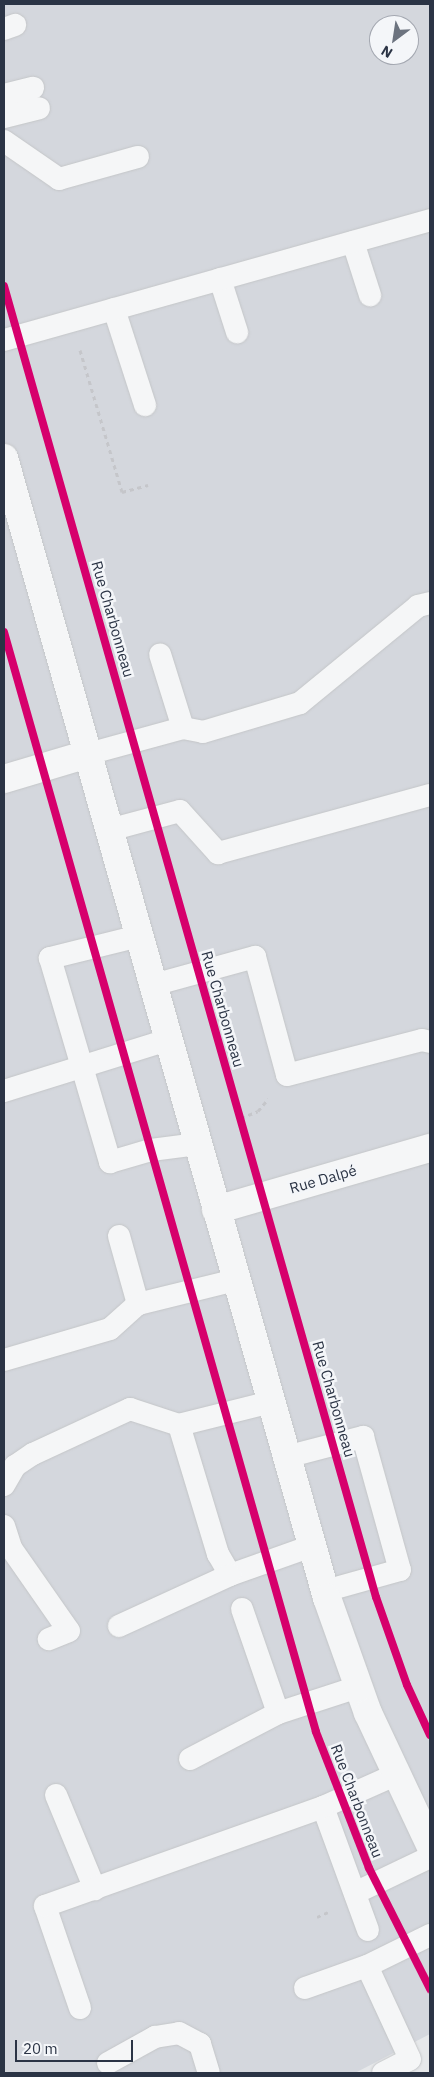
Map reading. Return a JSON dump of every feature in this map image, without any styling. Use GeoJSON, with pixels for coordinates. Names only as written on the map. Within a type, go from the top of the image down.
{"type":"FeatureCollection","features":[{"type":"Feature","properties":{"kind":"street"},"geometry":{"type":"LineString","coordinates":[[4,458],[9,494],[88,754],[325,1591],[358,1687],[396,1775],[430,1845]]}},
{"type":"Feature","properties":{"kind":"street"},"geometry":{"type":"LineString","coordinates":[[4,779],[88,754]]}},
{"type":"Feature","properties":{"kind":"street","name":"Rue Dalpé"},"geometry":{"type":"LineString","coordinates":[[216,1210],[430,1148]]}},
{"type":"Feature","properties":{"kind":"lane"},"geometry":{"type":"LineString","coordinates":[[4,95],[36,98],[4,118]]}},
{"type":"Feature","properties":{"kind":"lane"},"geometry":{"type":"LineString","coordinates":[[4,141],[59,179],[138,156]]}},
{"type":"Feature","properties":{"kind":"lane"},"geometry":{"type":"LineString","coordinates":[[4,340],[430,220]]}},
{"type":"Feature","properties":{"kind":"lane"},"geometry":{"type":"LineString","coordinates":[[353,242],[370,295]]}},
{"type":"Feature","properties":{"kind":"lane"},"geometry":{"type":"LineString","coordinates":[[220,279],[237,332]]}},
{"type":"Feature","properties":{"kind":"lane"},"geometry":{"type":"LineString","coordinates":[[114,308],[145,405]]}},
{"type":"Feature","properties":{"kind":"lane"},"geometry":{"type":"LineString","coordinates":[[88,754],[183,728],[203,732],[300,703],[418,606],[430,603]]}},
{"type":"Feature","properties":{"kind":"lane"},"geometry":{"type":"LineString","coordinates":[[160,654],[183,728]]}},
{"type":"Feature","properties":{"kind":"lane"},"geometry":{"type":"LineString","coordinates":[[109,830],[180,811],[218,853],[430,795]]}},
{"type":"Feature","properties":{"kind":"lane"},"geometry":{"type":"LineString","coordinates":[[139,936],[50,958],[110,1162],[151,1150],[198,1144]]}},
{"type":"Feature","properties":{"kind":"lane"},"geometry":{"type":"LineString","coordinates":[[153,985],[255,957],[287,1075],[422,1040],[430,1042]]}},
{"type":"Feature","properties":{"kind":"lane"},"geometry":{"type":"LineString","coordinates":[[4,1091],[81,1064],[168,1040]]}},
{"type":"Feature","properties":{"kind":"lane"},"geometry":{"type":"LineString","coordinates":[[118,1236],[138,1304]]}},
{"type":"Feature","properties":{"kind":"lane"},"geometry":{"type":"LineString","coordinates":[[4,1360],[110,1329],[138,1304],[236,1280]]}},
{"type":"Feature","properties":{"kind":"lane"},"geometry":{"type":"LineString","coordinates":[[4,1485],[15,1466],[33,1454],[130,1409],[179,1425],[271,1402]]}},
{"type":"Feature","properties":{"kind":"lane"},"geometry":{"type":"LineString","coordinates":[[179,1425],[218,1554],[230,1575]]}},
{"type":"Feature","properties":{"kind":"lane"},"geometry":{"type":"LineString","coordinates":[[286,1457],[363,1437],[400,1570],[325,1591]]}},
{"type":"Feature","properties":{"kind":"lane"},"geometry":{"type":"LineString","coordinates":[[4,1526],[11,1548],[69,1631],[49,1639]]}},
{"type":"Feature","properties":{"kind":"lane"},"geometry":{"type":"LineString","coordinates":[[119,1626],[230,1575],[312,1546]]}},
{"type":"Feature","properties":{"kind":"lane"},"geometry":{"type":"LineString","coordinates":[[242,1609],[278,1713]]}},
{"type":"Feature","properties":{"kind":"lane"},"geometry":{"type":"LineString","coordinates":[[190,1759],[278,1713],[358,1687]]}},
{"type":"Feature","properties":{"kind":"lane"},"geometry":{"type":"LineString","coordinates":[[80,2008],[45,1906],[323,1807],[396,1775]]}},
{"type":"Feature","properties":{"kind":"lane"},"geometry":{"type":"LineString","coordinates":[[56,1795],[95,1888]]}},
{"type":"Feature","properties":{"kind":"lane"},"geometry":{"type":"LineString","coordinates":[[323,1807],[368,1930]]}},
{"type":"Feature","properties":{"kind":"lane"},"geometry":{"type":"LineString","coordinates":[[354,1893],[430,1857]]}},
{"type":"Feature","properties":{"kind":"lane"},"geometry":{"type":"LineString","coordinates":[[305,1988],[368,1966],[430,1935]]}},
{"type":"Feature","properties":{"kind":"lane"},"geometry":{"type":"LineString","coordinates":[[368,1966],[410,2059],[383,2073]]}},
{"type":"Feature","properties":{"kind":"lane"},"geometry":{"type":"LineString","coordinates":[[108,2063],[155,2037],[180,2033],[200,2044],[209,2073]]}},
{"type":"Feature","properties":{"kind":"path"},"geometry":{"type":"LineString","coordinates":[[72,320],[122,492],[148,485]]}},
{"type":"Feature","properties":{"kind":"path"},"geometry":{"type":"LineString","coordinates":[[238,1109],[243,1126]]}},
{"type":"Feature","properties":{"kind":"path"},"geometry":{"type":"LineString","coordinates":[[241,1118],[258,1111]]}},
{"type":"Feature","properties":{"kind":"shaded area"},"geometry":{"type":"Polygon","coordinates":[[[4,4],[430,4],[430,2034],[355,2073],[4,2073],[4,4]]]}},
{"type":"Feature","properties":{"kind":"cycle path","name":"Rue Charbonneau"},"geometry":{"type":"LineString","coordinates":[[4,286],[376,1597],[407,1685],[430,1735]]}},
{"type":"Feature","properties":{"kind":"cycle path","name":"Rue Charbonneau"},"geometry":{"type":"LineString","coordinates":[[4,632],[316,1732],[369,1868],[430,1989]]}}]}
